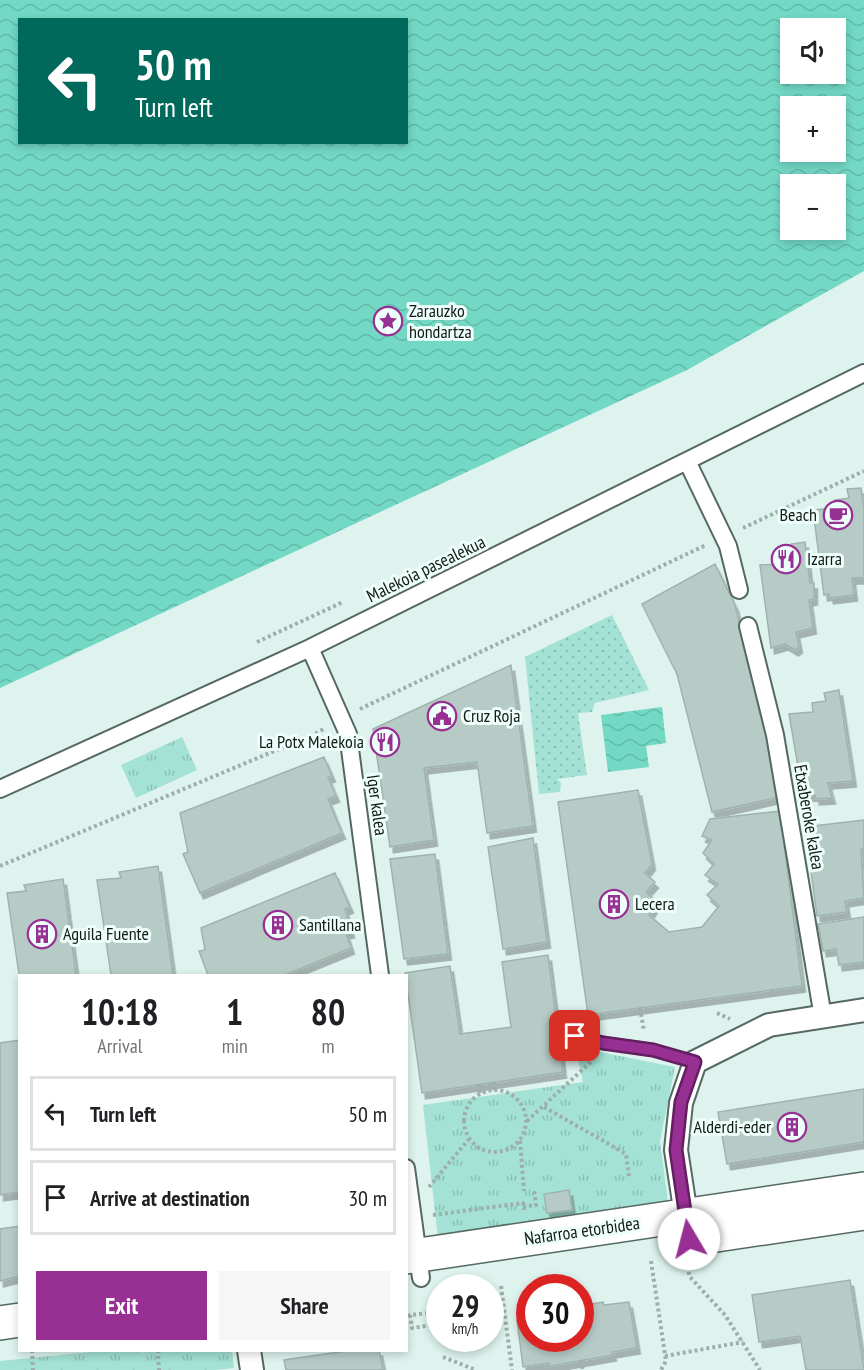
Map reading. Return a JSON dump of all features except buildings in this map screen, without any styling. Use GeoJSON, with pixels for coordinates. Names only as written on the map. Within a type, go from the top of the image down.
{"type":"FeatureCollection","features":[{"type":"Feature","properties":{"kind":"highway","name":"Nafarroa etorbidea"},"geometry":{"type":"LineString","coordinates":[[687,1237],[864,1190]]}},
{"type":"Feature","properties":{"kind":"highway","name":"Nafarroa etorbidea"},"geometry":{"type":"LineString","coordinates":[[413,1267],[470,1269],[864,1213]]}},
{"type":"Feature","properties":{"kind":"highway"},"geometry":{"type":"LineString","coordinates":[[0,1323],[18,1320]]}},
{"type":"Feature","properties":{"kind":"street","name":"Malekoia pasealekua"},"geometry":{"type":"LineString","coordinates":[[0,789],[310,648],[864,373]]}},
{"type":"Feature","properties":{"kind":"street"},"geometry":{"type":"LineString","coordinates":[[687,461],[728,546],[739,590]]}},
{"type":"Feature","properties":{"kind":"street","name":"Etxaberoke kalea"},"geometry":{"type":"LineString","coordinates":[[748,626],[775,735],[823,1017]]}},
{"type":"Feature","properties":{"kind":"street","name":"Iger kalea"},"geometry":{"type":"LineString","coordinates":[[310,648],[348,735],[381,974]]}},
{"type":"Feature","properties":{"kind":"street"},"geometry":{"type":"LineString","coordinates":[[687,1237],[676,1150],[681,1102],[695,1062],[769,1025],[864,1010]]}},
{"type":"Feature","properties":{"kind":"street"},"geometry":{"type":"LineString","coordinates":[[408,1183],[412,1213],[413,1267]]}},
{"type":"Feature","properties":{"kind":"street"},"geometry":{"type":"LineString","coordinates":[[249,1352],[252,1370]]}},
{"type":"Feature","properties":{"kind":"lane"},"geometry":{"type":"LineString","coordinates":[[575,1036],[603,1043],[653,1050],[695,1062]]}},
{"type":"Feature","properties":{"kind":"path"},"geometry":{"type":"LineString","coordinates":[[366,706],[864,471]]}},
{"type":"Feature","properties":{"kind":"path"},"geometry":{"type":"LineString","coordinates":[[257,642],[343,602]]}},
{"type":"Feature","properties":{"kind":"path"},"geometry":{"type":"LineString","coordinates":[[0,866],[315,734]]}},
{"type":"Feature","properties":{"kind":"path"},"geometry":{"type":"LineString","coordinates":[[526,1122],[595,1058]]}},
{"type":"Feature","properties":{"kind":"path"},"geometry":{"type":"LineString","coordinates":[[493,1082],[495,1090]]}},
{"type":"Feature","properties":{"kind":"path"},"geometry":{"type":"LineString","coordinates":[[479,1084],[480,1093]]}},
{"type":"Feature","properties":{"kind":"path"},"geometry":{"type":"LineString","coordinates":[[495,1090],[514,1096],[521,1103],[526,1122],[525,1131],[513,1147],[494,1153],[484,1151],[469,1139],[464,1130],[463,1119],[472,1099],[480,1093],[495,1090]]}},
{"type":"Feature","properties":{"kind":"path"},"geometry":{"type":"LineString","coordinates":[[544,1107],[626,1154],[629,1176]]}},
{"type":"Feature","properties":{"kind":"path"},"geometry":{"type":"LineString","coordinates":[[412,1213],[469,1139]]}},
{"type":"Feature","properties":{"kind":"path"},"geometry":{"type":"LineString","coordinates":[[520,1140],[524,1191]]}},
{"type":"Feature","properties":{"kind":"path"},"geometry":{"type":"LineString","coordinates":[[524,1207],[536,1205],[534,1189]]}},
{"type":"Feature","properties":{"kind":"path"},"geometry":{"type":"LineString","coordinates":[[412,1213],[523,1203],[524,1207]]}},
{"type":"Feature","properties":{"kind":"path"},"geometry":{"type":"LineString","coordinates":[[514,1213],[524,1211],[524,1207]]}},
{"type":"Feature","properties":{"kind":"path"},"geometry":{"type":"LineString","coordinates":[[687,1237],[689,1276],[725,1315],[760,1370]]}},
{"type":"Feature","properties":{"kind":"path"},"geometry":{"type":"LineString","coordinates":[[651,1261],[666,1361],[661,1370]]}},
{"type":"Feature","properties":{"kind":"path"},"geometry":{"type":"LineString","coordinates":[[504,1309],[512,1370]]}},
{"type":"Feature","properties":{"kind":"path"},"geometry":{"type":"LineString","coordinates":[[426,1313],[410,1315],[412,1328],[426,1326]]}},
{"type":"Feature","properties":{"kind":"path"},"geometry":{"type":"LineString","coordinates":[[665,1356],[743,1342]]}},
{"type":"Feature","properties":{"kind":"path"},"geometry":{"type":"LineString","coordinates":[[32,1352],[33,1370]]}},
{"type":"Feature","properties":{"kind":"path"},"geometry":{"type":"LineString","coordinates":[[158,1352],[159,1370]]}},
{"type":"Feature","properties":{"kind":"path"},"geometry":{"type":"LineString","coordinates":[[443,1357],[476,1370]]}},
{"type":"Feature","properties":{"kind":"path"},"geometry":{"type":"LineString","coordinates":[[581,1360],[584,1370]]}},
{"type":"Feature","properties":{"kind":"green space"},"geometry":{"type":"Polygon","coordinates":[[[612,615],[649,690],[595,703],[592,712],[578,713],[587,775],[557,779],[561,783],[560,792],[539,794],[525,657],[612,615]]]}},
{"type":"Feature","properties":{"kind":"green space"},"geometry":{"type":"Polygon","coordinates":[[[182,737],[197,770],[136,798],[121,765],[182,737]]]}},
{"type":"Feature","properties":{"kind":"green space"},"geometry":{"type":"Polygon","coordinates":[[[575,1047],[675,1067],[660,1141],[668,1202],[438,1239],[423,1105],[583,1082],[575,1047]]]}},
{"type":"Feature","properties":{"kind":"green space"},"geometry":{"type":"Polygon","coordinates":[[[90,1352],[232,1352],[234,1368],[215,1370],[0,1370],[0,1361],[90,1352]]]}},
{"type":"Feature","properties":{"kind":"water","name":"Zarauzko hondartza"},"geometry":{"type":"Polygon","coordinates":[[[0,0],[864,0],[864,271],[687,370],[0,688],[0,0]]]}},
{"type":"Feature","properties":{"kind":"water"},"geometry":{"type":"Polygon","coordinates":[[[662,707],[666,743],[646,746],[649,767],[608,772],[601,715],[662,707]]]}},
{"type":"Feature","properties":{"kind":"place","name":"Zarauzko hondartza"},"geometry":{"type":"Point","coordinates":[388,321]}},
{"type":"Feature","properties":{"kind":"place","name":"Beach"},"geometry":{"type":"Point","coordinates":[838,515]}},
{"type":"Feature","properties":{"kind":"place","name":"Izarra"},"geometry":{"type":"Point","coordinates":[786,559]}},
{"type":"Feature","properties":{"kind":"place","name":"Cruz Roja"},"geometry":{"type":"Point","coordinates":[442,716]}},
{"type":"Feature","properties":{"kind":"place","name":"La Potx Malekoia"},"geometry":{"type":"Point","coordinates":[385,742]}},
{"type":"Feature","properties":{"kind":"place","name":"Lecera"},"geometry":{"type":"Point","coordinates":[614,904]}},
{"type":"Feature","properties":{"kind":"place","name":"Santillana"},"geometry":{"type":"Point","coordinates":[278,925]}},
{"type":"Feature","properties":{"kind":"place","name":"Aguila Fuente"},"geometry":{"type":"Point","coordinates":[42,934]}},
{"type":"Feature","properties":{"kind":"place","name":"Alderdi-eder"},"geometry":{"type":"Point","coordinates":[792,1127]}},
{"type":"Feature","properties":{"kind":"route"},"geometry":{"type":"LineString","coordinates":[[575,1036],[603,1043],[653,1050],[695,1062],[681,1102],[676,1150],[689,1239]]}}]}
